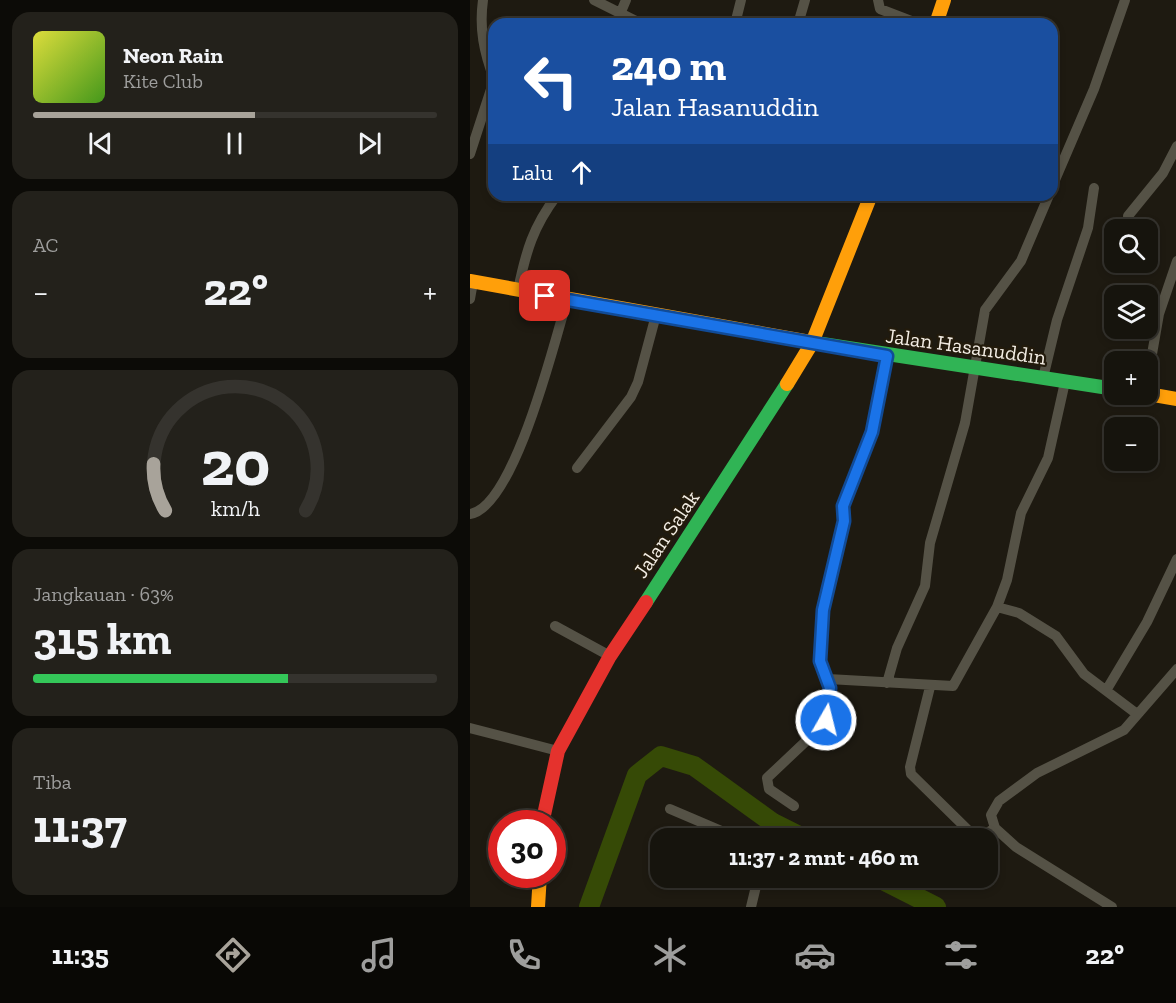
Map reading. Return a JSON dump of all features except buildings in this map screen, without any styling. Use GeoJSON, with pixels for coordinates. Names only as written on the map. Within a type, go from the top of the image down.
{"type":"FeatureCollection","features":[{"type":"Feature","properties":{"kind":"main road"},"geometry":{"type":"LineString","coordinates":[[938,18],[944,0]]}},
{"type":"Feature","properties":{"kind":"main road","name":"Jalan Salak"},"geometry":{"type":"LineString","coordinates":[[545,810],[558,751],[610,656],[740,460],[812,343],[869,201]]}},
{"type":"Feature","properties":{"kind":"main road","name":"Jalan Hasanuddin"},"geometry":{"type":"LineString","coordinates":[[472,282],[887,356],[1104,387]]}},
{"type":"Feature","properties":{"kind":"main road"},"geometry":{"type":"LineString","coordinates":[[1158,396],[1176,399]]}},
{"type":"Feature","properties":{"kind":"main road"},"geometry":{"type":"LineString","coordinates":[[538,907],[539,888]]}},
{"type":"Feature","properties":{"kind":"street"},"geometry":{"type":"LineString","coordinates":[[483,0],[480,19],[484,51],[488,62]]}},
{"type":"Feature","properties":{"kind":"street"},"geometry":{"type":"LineString","coordinates":[[594,0],[629,18]]}},
{"type":"Feature","properties":{"kind":"street"},"geometry":{"type":"LineString","coordinates":[[620,14],[626,0]]}},
{"type":"Feature","properties":{"kind":"street"},"geometry":{"type":"LineString","coordinates":[[736,18],[741,0]]}},
{"type":"Feature","properties":{"kind":"street"},"geometry":{"type":"LineString","coordinates":[[800,18],[805,0]]}},
{"type":"Feature","properties":{"kind":"street"},"geometry":{"type":"LineString","coordinates":[[878,0],[880,9],[901,18]]}},
{"type":"Feature","properties":{"kind":"street"},"geometry":{"type":"LineString","coordinates":[[1058,173],[1094,89],[1125,0]]}},
{"type":"Feature","properties":{"kind":"street"},"geometry":{"type":"LineString","coordinates":[[470,154],[488,98]]}},
{"type":"Feature","properties":{"kind":"street"},"geometry":{"type":"LineString","coordinates":[[1128,216],[1163,173],[1176,146]]}},
{"type":"Feature","properties":{"kind":"street"},"geometry":{"type":"LineString","coordinates":[[1043,378],[1056,320],[1088,228],[1094,188]]}},
{"type":"Feature","properties":{"kind":"street"},"geometry":{"type":"LineString","coordinates":[[518,290],[531,237],[552,201]]}},
{"type":"Feature","properties":{"kind":"street"},"geometry":{"type":"LineString","coordinates":[[887,683],[897,648],[925,586],[930,543],[965,423],[977,370],[985,310],[1022,261],[1047,201]]}},
{"type":"Feature","properties":{"kind":"street"},"geometry":{"type":"LineString","coordinates":[[1153,351],[1159,314],[1176,261]]}},
{"type":"Feature","properties":{"kind":"street"},"geometry":{"type":"LineString","coordinates":[[470,299],[472,282]]}},
{"type":"Feature","properties":{"kind":"street"},"geometry":{"type":"LineString","coordinates":[[470,514],[481,510],[497,492],[513,464],[541,389],[567,300]]}},
{"type":"Feature","properties":{"kind":"street"},"geometry":{"type":"LineString","coordinates":[[577,468],[631,397],[638,382],[656,315]]}},
{"type":"Feature","properties":{"kind":"street"},"geometry":{"type":"LineString","coordinates":[[794,806],[769,789],[767,778],[824,723],[830,688],[820,661],[821,628],[844,521],[843,506],[872,432],[887,356]]}},
{"type":"Feature","properties":{"kind":"street"},"geometry":{"type":"LineString","coordinates":[[828,679],[930,687],[953,686],[997,607],[1007,580],[1021,513],[1048,458],[1065,382]]}},
{"type":"Feature","properties":{"kind":"street"},"geometry":{"type":"LineString","coordinates":[[1107,689],[1147,622],[1176,559]]}},
{"type":"Feature","properties":{"kind":"street"},"geometry":{"type":"LineString","coordinates":[[997,607],[1019,613],[1056,636],[1084,674],[1107,689],[1137,714]]}},
{"type":"Feature","properties":{"kind":"street"},"geometry":{"type":"LineString","coordinates":[[556,626],[610,656]]}},
{"type":"Feature","properties":{"kind":"street"},"geometry":{"type":"LineString","coordinates":[[995,828],[991,815],[999,801],[1037,773],[1124,730],[1176,669]]}},
{"type":"Feature","properties":{"kind":"street"},"geometry":{"type":"LineString","coordinates":[[930,687],[910,767],[911,774],[966,828]]}},
{"type":"Feature","properties":{"kind":"street"},"geometry":{"type":"LineString","coordinates":[[470,728],[558,751]]}},
{"type":"Feature","properties":{"kind":"street"},"geometry":{"type":"LineString","coordinates":[[670,808],[715,828]]}},
{"type":"Feature","properties":{"kind":"street"},"geometry":{"type":"LineString","coordinates":[[998,831],[1016,847],[1112,907]]}},
{"type":"Feature","properties":{"kind":"street"},"geometry":{"type":"LineString","coordinates":[[751,907],[756,888]]}},
{"type":"Feature","properties":{"kind":"waterway"},"geometry":{"type":"LineString","coordinates":[[589,907],[637,775],[661,756],[694,766],[783,828]]}},
{"type":"Feature","properties":{"kind":"waterway"},"geometry":{"type":"LineString","coordinates":[[899,888],[936,907]]}},
{"type":"Feature","properties":{"kind":"traffic: fast"},"geometry":{"type":"LineString","coordinates":[[816,343],[1104,387]]}},
{"type":"Feature","properties":{"kind":"traffic: fast"},"geometry":{"type":"LineString","coordinates":[[646,602],[787,384]]}},
{"type":"Feature","properties":{"kind":"traffic: slow"},"geometry":{"type":"LineString","coordinates":[[938,18],[944,0]]}},
{"type":"Feature","properties":{"kind":"traffic: slow"},"geometry":{"type":"LineString","coordinates":[[787,384],[812,343],[869,201]]}},
{"type":"Feature","properties":{"kind":"traffic: slow"},"geometry":{"type":"LineString","coordinates":[[470,281],[816,343]]}},
{"type":"Feature","properties":{"kind":"traffic: slow"},"geometry":{"type":"LineString","coordinates":[[1158,396],[1177,399]]}},
{"type":"Feature","properties":{"kind":"traffic: slow"},"geometry":{"type":"LineString","coordinates":[[538,907],[539,888]]}},
{"type":"Feature","properties":{"kind":"traffic: jam"},"geometry":{"type":"LineString","coordinates":[[545,810],[558,751],[610,656],[646,602]]}},
{"type":"Feature","properties":{"kind":"route"},"geometry":{"type":"LineString","coordinates":[[545,296],[717,324],[887,356],[872,432],[843,506],[844,521],[823,610],[820,661],[830,688],[826,720]]}}]}
